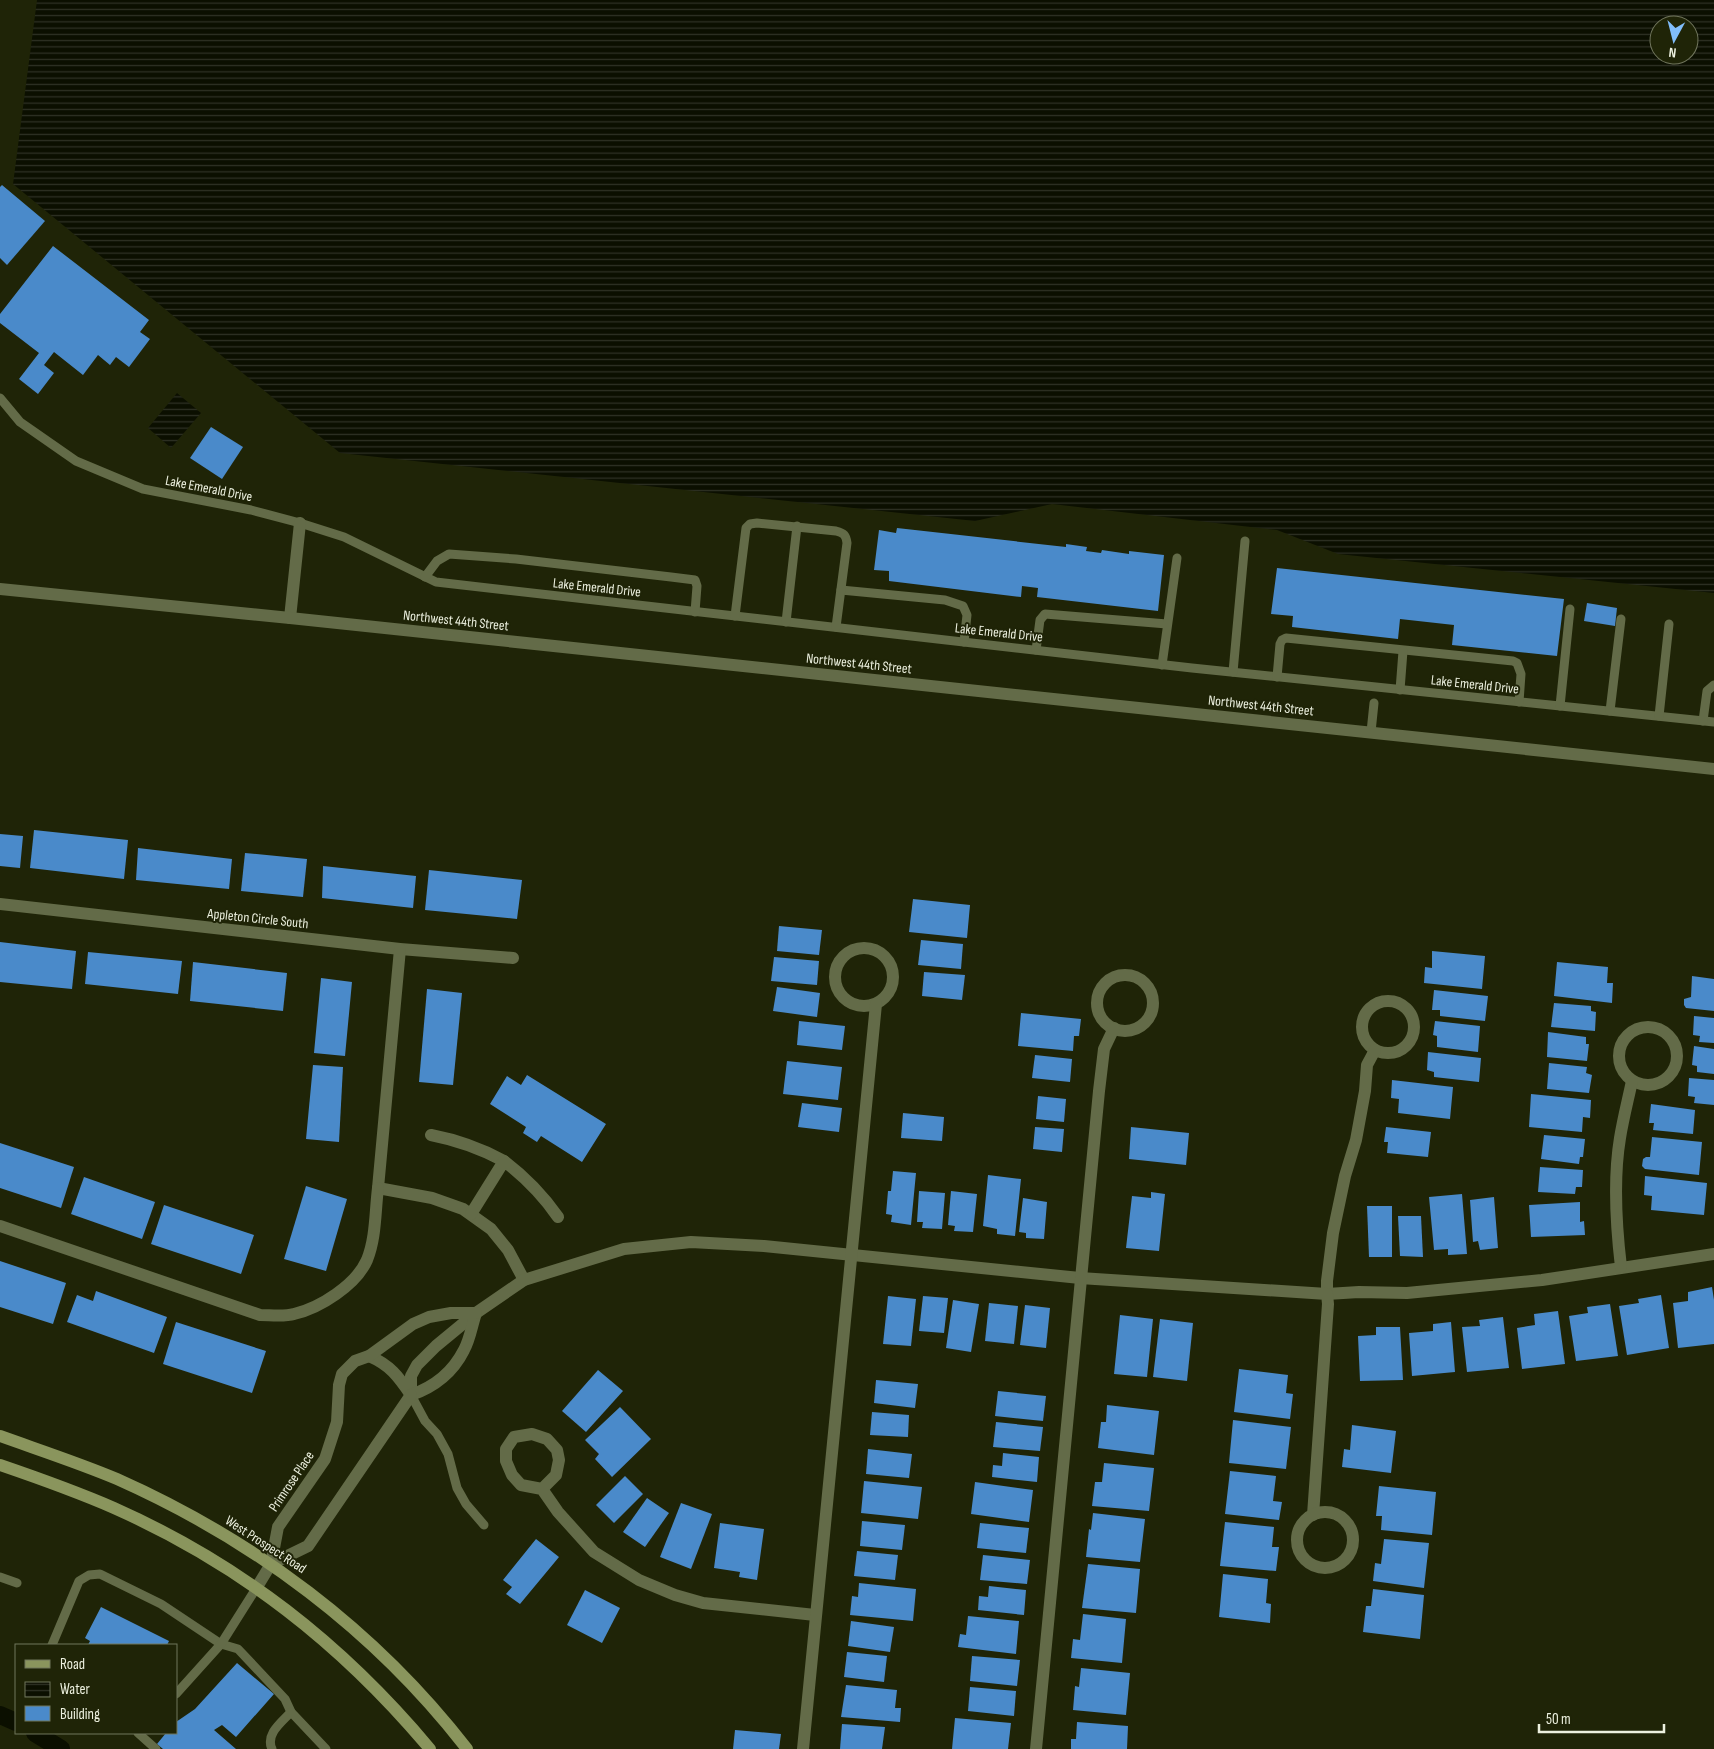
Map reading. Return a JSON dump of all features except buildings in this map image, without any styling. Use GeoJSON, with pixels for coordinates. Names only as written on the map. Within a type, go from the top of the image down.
{"type":"FeatureCollection","features":[{"type":"Feature","properties":{"kind":"main road","name":"West Prospect Road"},"geometry":{"type":"LineString","coordinates":[[0,1436],[87,1467],[141,1490],[196,1518],[271,1564],[348,1622],[414,1687],[467,1749]]}},
{"type":"Feature","properties":{"kind":"main road"},"geometry":{"type":"LineString","coordinates":[[0,1465],[82,1495],[143,1522],[207,1557],[257,1588],[333,1647],[382,1695],[430,1749]]}},
{"type":"Feature","properties":{"kind":"street"},"geometry":{"type":"LineString","coordinates":[[290,618],[300,523]]}},
{"type":"Feature","properties":{"kind":"street","name":"Northwest 44th Street"},"geometry":{"type":"LineString","coordinates":[[0,589],[1714,769]]}},
{"type":"Feature","properties":{"kind":"street","name":"Appleton Circle South"},"geometry":{"type":"LineString","coordinates":[[0,904],[400,949],[513,958]]}},
{"type":"Feature","properties":{"kind":"street"},"geometry":{"type":"LineString","coordinates":[[866,948],[876,951],[890,963],[893,972],[893,982],[890,991],[884,999],[876,1004],[857,1005],[848,1001],[837,987],[835,978],[841,960],[856,950],[866,948]]}},
{"type":"Feature","properties":{"kind":"street"},"geometry":{"type":"LineString","coordinates":[[0,1226],[260,1315],[294,1314],[327,1300],[349,1284],[366,1262],[372,1242],[400,949]]}},
{"type":"Feature","properties":{"kind":"street"},"geometry":{"type":"LineString","coordinates":[[1116,976],[1134,976],[1148,987],[1152,1004],[1150,1012],[1140,1026],[1123,1030],[1114,1028],[1100,1016],[1097,997],[1107,981],[1116,976]]}},
{"type":"Feature","properties":{"kind":"street"},"geometry":{"type":"LineString","coordinates":[[1390,1000],[1406,1007],[1414,1022],[1412,1039],[1407,1046],[1400,1051],[1392,1053],[1383,1053],[1375,1050],[1368,1044],[1361,1028],[1367,1011],[1381,1001],[1390,1000]]}},
{"type":"Feature","properties":{"kind":"street"},"geometry":{"type":"LineString","coordinates":[[803,1749],[876,1004]]}},
{"type":"Feature","properties":{"kind":"street"},"geometry":{"type":"LineString","coordinates":[[1650,1027],[1659,1029],[1667,1034],[1677,1050],[1677,1060],[1674,1069],[1668,1077],[1651,1085],[1632,1081],[1620,1066],[1620,1047],[1624,1038],[1640,1028],[1650,1027]]}},
{"type":"Feature","properties":{"kind":"street"},"geometry":{"type":"LineString","coordinates":[[1036,1749],[1080,1278],[1104,1049],[1114,1028]]}},
{"type":"Feature","properties":{"kind":"street"},"geometry":{"type":"LineString","coordinates":[[1313,1515],[1328,1304],[1327,1281],[1333,1233],[1345,1176],[1356,1140],[1368,1064],[1375,1050]]}},
{"type":"Feature","properties":{"kind":"street"},"geometry":{"type":"LineString","coordinates":[[1621,1267],[1616,1226],[1616,1194],[1620,1139],[1632,1081]]}},
{"type":"Feature","properties":{"kind":"street"},"geometry":{"type":"LineString","coordinates":[[431,1135],[454,1139],[482,1149],[504,1161],[525,1177],[546,1200],[558,1217]]}},
{"type":"Feature","properties":{"kind":"street"},"geometry":{"type":"LineString","coordinates":[[471,1214],[504,1161]]}},
{"type":"Feature","properties":{"kind":"street"},"geometry":{"type":"LineString","coordinates":[[378,1188],[432,1198],[463,1209],[471,1214],[491,1229],[508,1250],[524,1280]]}},
{"type":"Feature","properties":{"kind":"street"},"geometry":{"type":"LineString","coordinates":[[411,1395],[410,1376],[417,1365],[436,1346],[476,1313],[524,1280],[624,1249],[692,1242],[764,1246],[1080,1278],[1327,1294],[1359,1292],[1407,1293],[1542,1280],[1714,1254]]}},
{"type":"Feature","properties":{"kind":"street","name":"Primrose Place"},"geometry":{"type":"LineString","coordinates":[[271,1564],[278,1527],[326,1459],[336,1422],[339,1385],[342,1374],[355,1361],[369,1356],[413,1324],[429,1317],[451,1313],[476,1313]]}},
{"type":"Feature","properties":{"kind":"street"},"geometry":{"type":"LineString","coordinates":[[257,1588],[271,1564],[308,1546],[411,1395],[424,1390],[450,1372],[464,1350],[476,1313]]}},
{"type":"Feature","properties":{"kind":"street"},"geometry":{"type":"LineString","coordinates":[[369,1356],[383,1362],[398,1375],[411,1395]]}},
{"type":"Feature","properties":{"kind":"street"},"geometry":{"type":"LineString","coordinates":[[542,1489],[556,1476],[560,1460],[558,1450],[547,1439],[532,1434],[514,1437],[506,1449],[506,1461],[512,1475],[521,1485],[542,1489],[558,1512],[594,1552],[639,1580],[675,1595],[703,1602],[815,1615]]}},
{"type":"Feature","properties":{"kind":"street"},"geometry":{"type":"LineString","coordinates":[[1331,1512],[1347,1522],[1352,1530],[1354,1539],[1348,1557],[1333,1567],[1323,1568],[1314,1566],[1301,1554],[1298,1546],[1300,1528],[1305,1520],[1313,1515],[1331,1512]]}},
{"type":"Feature","properties":{"kind":"lane","name":"Lake Emerald Drive"},"geometry":{"type":"LineString","coordinates":[[0,398],[5,410],[76,461],[143,489],[251,510],[300,523],[344,538],[436,582],[1276,677],[1714,722]]}},
{"type":"Feature","properties":{"kind":"lane"},"geometry":{"type":"LineString","coordinates":[[735,616],[746,528],[750,524],[757,522],[796,526],[842,532],[846,536],[847,543],[836,628]]}},
{"type":"Feature","properties":{"kind":"lane"},"geometry":{"type":"LineString","coordinates":[[786,622],[796,526]]}},
{"type":"Feature","properties":{"kind":"lane"},"geometry":{"type":"LineString","coordinates":[[1233,672],[1245,541]]}},
{"type":"Feature","properties":{"kind":"lane"},"geometry":{"type":"LineString","coordinates":[[425,577],[437,561],[449,554],[516,559],[671,576],[695,580],[697,586],[695,612]]}},
{"type":"Feature","properties":{"kind":"lane"},"geometry":{"type":"LineString","coordinates":[[1162,664],[1177,558]]}},
{"type":"Feature","properties":{"kind":"lane"},"geometry":{"type":"LineString","coordinates":[[840,590],[946,600],[963,606],[967,615],[964,642]]}},
{"type":"Feature","properties":{"kind":"lane"},"geometry":{"type":"LineString","coordinates":[[1560,706],[1570,609]]}},
{"type":"Feature","properties":{"kind":"lane"},"geometry":{"type":"LineString","coordinates":[[1036,650],[1040,620],[1045,614],[1167,624]]}},
{"type":"Feature","properties":{"kind":"lane"},"geometry":{"type":"LineString","coordinates":[[1610,711],[1621,619]]}},
{"type":"Feature","properties":{"kind":"lane"},"geometry":{"type":"LineString","coordinates":[[1659,716],[1669,624]]}},
{"type":"Feature","properties":{"kind":"lane"},"geometry":{"type":"LineString","coordinates":[[1276,677],[1280,644],[1286,638],[1513,661],[1517,663],[1521,674],[1518,702]]}},
{"type":"Feature","properties":{"kind":"lane"},"geometry":{"type":"LineString","coordinates":[[1400,690],[1403,651]]}},
{"type":"Feature","properties":{"kind":"lane"},"geometry":{"type":"LineString","coordinates":[[1703,721],[1707,691],[1714,686]]}},
{"type":"Feature","properties":{"kind":"lane"},"geometry":{"type":"LineString","coordinates":[[1371,732],[1374,703]]}},
{"type":"Feature","properties":{"kind":"lane"},"geometry":{"type":"LineString","coordinates":[[411,1395],[448,1454],[457,1488],[466,1504],[484,1525]]}},
{"type":"Feature","properties":{"kind":"lane"},"geometry":{"type":"LineString","coordinates":[[52,1644],[79,1581],[89,1575],[100,1574],[161,1604],[221,1644],[238,1649],[285,1699],[291,1712],[326,1749]]}},
{"type":"Feature","properties":{"kind":"lane"},"geometry":{"type":"LineString","coordinates":[[0,1577],[17,1583]]}},
{"type":"Feature","properties":{"kind":"lane"},"geometry":{"type":"LineString","coordinates":[[178,1692],[221,1644],[257,1588]]}},
{"type":"Feature","properties":{"kind":"lane"},"geometry":{"type":"LineString","coordinates":[[272,1749],[270,1740],[272,1733],[291,1712]]}},
{"type":"Feature","properties":{"kind":"lane"},"geometry":{"type":"LineString","coordinates":[[141,1734],[156,1749]]}},
{"type":"Feature","properties":{"kind":"water"},"geometry":{"type":"Polygon","coordinates":[[[37,0],[1714,0],[1714,593],[1338,554],[1277,530],[1052,504],[975,521],[340,453],[13,184],[37,0]]]}},
{"type":"Feature","properties":{"kind":"water"},"geometry":{"type":"Polygon","coordinates":[[[177,393],[201,413],[171,448],[148,428],[177,393]]]}},
{"type":"Feature","properties":{"kind":"waterway"},"geometry":{"type":"LineString","coordinates":[[0,1715],[15,1722]]}},
{"type":"Feature","properties":{"kind":"waterway"},"geometry":{"type":"LineString","coordinates":[[37,1734],[61,1749]]}}]}
